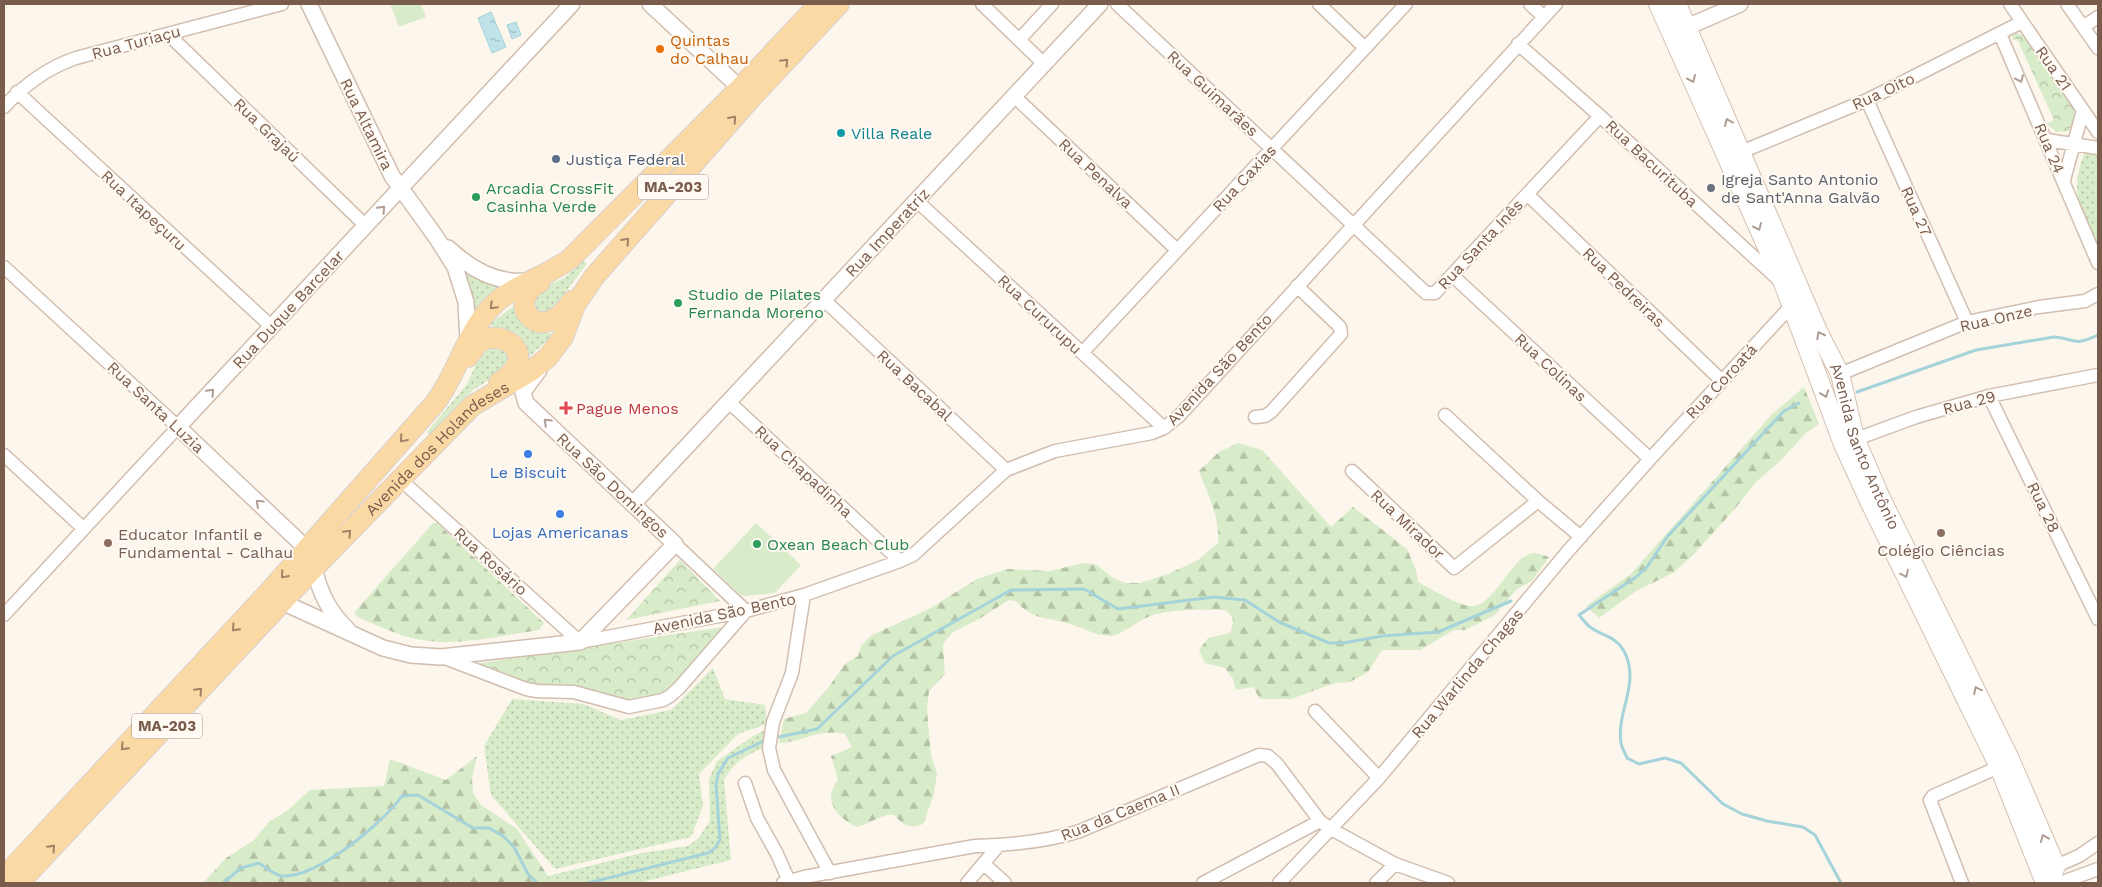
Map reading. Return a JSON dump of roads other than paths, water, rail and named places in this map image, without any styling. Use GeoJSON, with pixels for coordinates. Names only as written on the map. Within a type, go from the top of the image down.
{"type":"FeatureCollection","features":[{"type":"Feature","properties":{"kind":"main road","name":"Avenida dos Holandeses"},"geometry":{"type":"LineString","coordinates":[[4,877],[268,593],[435,403],[453,377],[479,323],[493,305],[511,292],[559,267],[577,252],[740,88],[819,4]]}},
{"type":"Feature","properties":{"kind":"main road","name":"Avenida dos Holandeses"},"geometry":{"type":"LineString","coordinates":[[19,883],[314,568],[472,406],[531,371],[553,352],[563,337],[578,300],[594,277],[752,97],[839,4]]}},
{"type":"Feature","properties":{"kind":"main road","name":"Avenida Santo Antônio"},"geometry":{"type":"LineString","coordinates":[[1658,4],[1783,283],[1849,441],[1999,767],[2045,883]]}},
{"type":"Feature","properties":{"kind":"main road","name":"Avenida Santo Antônio"},"geometry":{"type":"LineString","coordinates":[[1677,4],[1818,331],[1840,374],[1849,441],[1881,498],[2010,759],[2056,866]]}},
{"type":"Feature","properties":{"kind":"main road"},"geometry":{"type":"LineString","coordinates":[[577,252],[561,268],[526,292],[524,303],[532,319],[541,322],[555,320],[563,314],[577,294],[594,277]]}},
{"type":"Feature","properties":{"kind":"main road"},"geometry":{"type":"LineString","coordinates":[[435,403],[477,345],[490,338],[505,340],[516,350],[518,360],[516,366],[472,406]]}},
{"type":"Feature","properties":{"kind":"main road"},"geometry":{"type":"LineString","coordinates":[[2049,883],[2056,866]]}},
{"type":"Feature","properties":{"kind":"street","name":"Rua Turiaçu"},"geometry":{"type":"LineString","coordinates":[[4,107],[17,92],[42,74],[62,63],[282,4]]}},
{"type":"Feature","properties":{"kind":"street","name":"Rua Altamira"},"geometry":{"type":"LineString","coordinates":[[309,4],[384,160],[400,189],[436,237],[455,267],[463,287],[468,310],[467,346]]}},
{"type":"Feature","properties":{"kind":"street","name":"Rua Duque Barcelar"},"geometry":{"type":"LineString","coordinates":[[4,615],[572,4]]}},
{"type":"Feature","properties":{"kind":"street"},"geometry":{"type":"LineString","coordinates":[[650,4],[740,88]]}},
{"type":"Feature","properties":{"kind":"street"},"geometry":{"type":"LineString","coordinates":[[982,4],[1044,64]]}},
{"type":"Feature","properties":{"kind":"street"},"geometry":{"type":"LineString","coordinates":[[1019,40],[1052,4]]}},
{"type":"Feature","properties":{"kind":"street","name":"Rua Imperatriz"},"geometry":{"type":"LineString","coordinates":[[633,504],[1100,4]]}},
{"type":"Feature","properties":{"kind":"street","name":"Rua Guimarães"},"geometry":{"type":"LineString","coordinates":[[1117,4],[1353,224]]}},
{"type":"Feature","properties":{"kind":"street"},"geometry":{"type":"LineString","coordinates":[[1319,4],[1365,48]]}},
{"type":"Feature","properties":{"kind":"street","name":"Rua Caxias"},"geometry":{"type":"LineString","coordinates":[[1082,353],[1406,4]]}},
{"type":"Feature","properties":{"kind":"street"},"geometry":{"type":"LineString","coordinates":[[1530,4],[1544,17]]}},
{"type":"Feature","properties":{"kind":"street","name":"Avenida São Bento"},"geometry":{"type":"LineString","coordinates":[[282,602],[354,636],[396,652],[411,656],[441,657],[580,642],[746,611],[804,595],[913,555],[1006,470],[1055,451],[1152,433],[1164,428],[1179,416],[1556,4]]}},
{"type":"Feature","properties":{"kind":"street"},"geometry":{"type":"LineString","coordinates":[[1687,27],[1740,4]]}},
{"type":"Feature","properties":{"kind":"street","name":"Rua 21"},"geometry":{"type":"LineString","coordinates":[[2010,4],[2098,132]]}},
{"type":"Feature","properties":{"kind":"street"},"geometry":{"type":"LineString","coordinates":[[2067,4],[2098,48]]}},
{"type":"Feature","properties":{"kind":"street"},"geometry":{"type":"LineString","coordinates":[[2083,27],[2098,17]]}},
{"type":"Feature","properties":{"kind":"street","name":"Rua Oito"},"geometry":{"type":"LineString","coordinates":[[1741,152],[1867,100],[2022,22]]}},
{"type":"Feature","properties":{"kind":"street","name":"Rua Grajaú"},"geometry":{"type":"LineString","coordinates":[[168,34],[366,226]]}},
{"type":"Feature","properties":{"kind":"street","name":"Rua 24"},"geometry":{"type":"LineString","coordinates":[[2000,34],[2048,140],[2098,263]]}},
{"type":"Feature","properties":{"kind":"street","name":"Rua Bacurituba"},"geometry":{"type":"LineString","coordinates":[[1518,44],[1783,283]]}},
{"type":"Feature","properties":{"kind":"street","name":"Rua Itapeçuru"},"geometry":{"type":"LineString","coordinates":[[17,92],[272,327]]}},
{"type":"Feature","properties":{"kind":"street","name":"Rua Penalva"},"geometry":{"type":"LineString","coordinates":[[1014,96],[1177,250]]}},
{"type":"Feature","properties":{"kind":"street","name":"Rua 27"},"geometry":{"type":"LineString","coordinates":[[1867,100],[1967,322]]}},
{"type":"Feature","properties":{"kind":"street"},"geometry":{"type":"LineString","coordinates":[[2064,180],[2083,110]]}},
{"type":"Feature","properties":{"kind":"street","name":"Rua Santa Inês"},"geometry":{"type":"LineString","coordinates":[[1353,224],[1426,293],[1435,293],[1600,116]]}},
{"type":"Feature","properties":{"kind":"street"},"geometry":{"type":"LineString","coordinates":[[2048,140],[2098,148]]}},
{"type":"Feature","properties":{"kind":"street","name":"Rua Pedreiras"},"geometry":{"type":"LineString","coordinates":[[1527,194],[1722,380]]}},
{"type":"Feature","properties":{"kind":"street","name":"Rua Cururupu"},"geometry":{"type":"LineString","coordinates":[[916,201],[1164,428]]}},
{"type":"Feature","properties":{"kind":"street","name":"Rua Altamira"},"geometry":{"type":"LineString","coordinates":[[436,237],[466,263],[494,278],[515,282],[538,279]]}},
{"type":"Feature","properties":{"kind":"street","name":"Rua Santa Luzia"},"geometry":{"type":"LineString","coordinates":[[4,266],[307,549]]}},
{"type":"Feature","properties":{"kind":"street","name":"Rua Colinas"},"geometry":{"type":"LineString","coordinates":[[1452,275],[1650,459]]}},
{"type":"Feature","properties":{"kind":"street"},"geometry":{"type":"LineString","coordinates":[[1254,417],[1265,416],[1271,412],[1342,334],[1340,327],[1297,286]]}},
{"type":"Feature","properties":{"kind":"street","name":"Rua Onze"},"geometry":{"type":"LineString","coordinates":[[1840,374],[1967,322],[2039,307],[2085,301],[2098,294]]}},
{"type":"Feature","properties":{"kind":"street","name":"Rua Bacabal"},"geometry":{"type":"LineString","coordinates":[[824,300],[1006,470]]}},
{"type":"Feature","properties":{"kind":"street","name":"Rua Coroatá"},"geometry":{"type":"LineString","coordinates":[[1650,459],[1792,305]]}},
{"type":"Feature","properties":{"kind":"street","name":"Rua São Domingos"},"geometry":{"type":"LineString","coordinates":[[553,352],[526,386],[522,395],[524,400],[746,611]]}},
{"type":"Feature","properties":{"kind":"street","name":"Rua 29"},"geometry":{"type":"LineString","coordinates":[[1849,441],[1916,417],[1989,396],[2098,376]]}},
{"type":"Feature","properties":{"kind":"street","name":"Rua 28"},"geometry":{"type":"LineString","coordinates":[[1989,396],[2098,618]]}},
{"type":"Feature","properties":{"kind":"street","name":"Rua Chapadinha"},"geometry":{"type":"LineString","coordinates":[[730,402],[900,561]]}},
{"type":"Feature","properties":{"kind":"street"},"geometry":{"type":"LineString","coordinates":[[1445,415],[1538,501],[1581,537]]}},
{"type":"Feature","properties":{"kind":"street"},"geometry":{"type":"LineString","coordinates":[[4,455],[84,529]]}},
{"type":"Feature","properties":{"kind":"street","name":"Rua Warlinda Chagas"},"geometry":{"type":"LineString","coordinates":[[1279,883],[1379,778],[1581,537],[1650,459]]}},
{"type":"Feature","properties":{"kind":"street","name":"Rua Mirador"},"geometry":{"type":"LineString","coordinates":[[1352,472],[1454,568],[1538,501]]}},
{"type":"Feature","properties":{"kind":"street","name":"Rua Rosário"},"geometry":{"type":"LineString","coordinates":[[401,480],[580,642]]}},
{"type":"Feature","properties":{"kind":"street"},"geometry":{"type":"LineString","coordinates":[[580,642],[675,544]]}},
{"type":"Feature","properties":{"kind":"street","name":"Avenida São Bento"},"geometry":{"type":"LineString","coordinates":[[314,568],[318,586],[325,602],[340,622],[354,636]]}},
{"type":"Feature","properties":{"kind":"street"},"geometry":{"type":"LineString","coordinates":[[804,595],[792,673],[773,722],[769,748],[774,770],[830,873]]}},
{"type":"Feature","properties":{"kind":"street"},"geometry":{"type":"LineString","coordinates":[[441,657],[537,692],[574,692],[629,707],[638,707],[663,700],[679,688],[746,611]]}},
{"type":"Feature","properties":{"kind":"street"},"geometry":{"type":"LineString","coordinates":[[1315,711],[1379,778]]}},
{"type":"Feature","properties":{"kind":"street","name":"Rua da Caema II"},"geometry":{"type":"LineString","coordinates":[[786,882],[806,880],[830,873],[975,846],[1051,840],[1080,831],[1260,755],[1268,756],[1277,764],[1320,821],[1331,829],[1395,864],[1448,883]]}},
{"type":"Feature","properties":{"kind":"street"},"geometry":{"type":"LineString","coordinates":[[1962,883],[1930,800],[1933,796],[1999,767]]}},
{"type":"Feature","properties":{"kind":"street"},"geometry":{"type":"LineString","coordinates":[[745,783],[757,818],[777,854],[786,882]]}},
{"type":"Feature","properties":{"kind":"street"},"geometry":{"type":"LineString","coordinates":[[1203,883],[1320,821]]}},
{"type":"Feature","properties":{"kind":"street"},"geometry":{"type":"LineString","coordinates":[[2056,866],[2079,856],[2098,843]]}},
{"type":"Feature","properties":{"kind":"street"},"geometry":{"type":"LineString","coordinates":[[967,883],[999,845]]}},
{"type":"Feature","properties":{"kind":"street"},"geometry":{"type":"LineString","coordinates":[[984,864],[1005,883]]}},
{"type":"Feature","properties":{"kind":"street"},"geometry":{"type":"LineString","coordinates":[[1376,883],[1395,864]]}},
{"type":"Feature","properties":{"kind":"street"},"geometry":{"type":"LineString","coordinates":[[2060,883],[2098,869]]}},
{"type":"Feature","properties":{"kind":"water"},"geometry":{"type":"Polygon","coordinates":[[[491,12],[506,47],[492,53],[478,18],[491,12]]]}},
{"type":"Feature","properties":{"kind":"water"},"geometry":{"type":"Polygon","coordinates":[[[516,22],[521,35],[512,39],[507,25],[516,22]]]}},
{"type":"Feature","properties":{"kind":"waterway"},"geometry":{"type":"LineString","coordinates":[[1857,392],[1976,350],[2054,337],[2084,341],[2098,335]]}},
{"type":"Feature","properties":{"kind":"waterway"},"geometry":{"type":"LineString","coordinates":[[1799,403],[1784,411],[1667,537],[1647,567],[1636,577],[1579,615],[1590,627],[1617,642],[1624,651],[1629,663],[1629,686],[1620,731],[1621,743],[1627,758],[1639,764],[1665,758],[1681,763],[1723,804],[1742,814],[1767,821],[1803,827],[1815,835],[1841,883]]}},
{"type":"Feature","properties":{"kind":"waterway"},"geometry":{"type":"LineString","coordinates":[[774,738],[817,729],[893,656],[1011,590],[1084,589],[1118,609],[1214,597],[1245,600],[1279,622],[1329,643],[1343,643],[1382,636],[1438,632],[1511,601]]}},
{"type":"Feature","properties":{"kind":"waterway"},"geometry":{"type":"LineString","coordinates":[[588,883],[708,853],[714,849],[720,840],[716,785],[718,774],[728,758],[766,740]]}},
{"type":"Feature","properties":{"kind":"waterway"},"geometry":{"type":"LineString","coordinates":[[223,883],[241,868],[259,863],[280,876],[296,874],[313,868],[348,847],[380,821],[402,796],[418,795],[473,828],[489,828],[503,836],[514,847],[528,874],[537,883]]}},
{"type":"Feature","properties":{"kind":"place","name":"Quintas do Calhau"},"geometry":{"type":"Point","coordinates":[660,49]}},
{"type":"Feature","properties":{"kind":"place","name":"Villa Reale"},"geometry":{"type":"Point","coordinates":[841,133]}},
{"type":"Feature","properties":{"kind":"place","name":"Justiça Federal"},"geometry":{"type":"Point","coordinates":[556,159]}},
{"type":"Feature","properties":{"kind":"place","name":"Igreja Santo Antonio de Sant'Anna Galvão"},"geometry":{"type":"Point","coordinates":[1711,188]}},
{"type":"Feature","properties":{"kind":"place","name":"Arcadia CrossFit Casinha Verde"},"geometry":{"type":"Point","coordinates":[476,197]}},
{"type":"Feature","properties":{"kind":"place","name":"Studio de Pilates Fernanda Moreno"},"geometry":{"type":"Point","coordinates":[678,303]}},
{"type":"Feature","properties":{"kind":"place","name":"Pague Menos"},"geometry":{"type":"Point","coordinates":[566,408]}},
{"type":"Feature","properties":{"kind":"place","name":"Le Biscuit"},"geometry":{"type":"Point","coordinates":[528,454]}},
{"type":"Feature","properties":{"kind":"place","name":"Lojas Americanas"},"geometry":{"type":"Point","coordinates":[560,514]}},
{"type":"Feature","properties":{"kind":"place","name":"Colégio Ciências"},"geometry":{"type":"Point","coordinates":[1941,533]}},
{"type":"Feature","properties":{"kind":"place","name":"Educator Infantil e Fundamental - Calhau"},"geometry":{"type":"Point","coordinates":[108,543]}},
{"type":"Feature","properties":{"kind":"place","name":"Oxean Beach Club"},"geometry":{"type":"Point","coordinates":[757,544]}}]}
